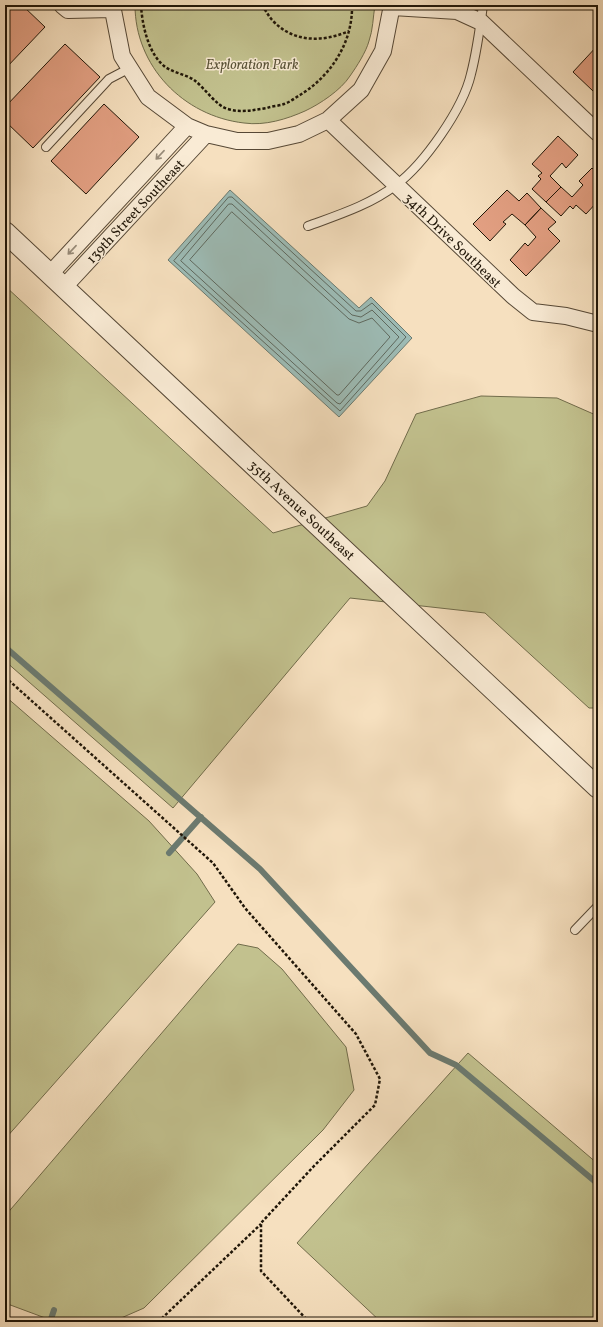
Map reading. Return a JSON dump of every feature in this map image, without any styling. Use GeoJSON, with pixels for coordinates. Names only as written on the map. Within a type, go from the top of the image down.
{"type":"FeatureCollection","features":[{"type":"Feature","properties":{"kind":"street"},"geometry":{"type":"LineString","coordinates":[[62,5],[68,10],[112,7],[122,56],[148,97],[186,126],[206,134],[236,141],[268,141],[299,134],[328,120],[361,90],[380,57],[383,51],[392,6],[457,11],[481,22],[598,133]]}},
{"type":"Feature","properties":{"kind":"street","name":"34th Drive Southeast"},"geometry":{"type":"LineString","coordinates":[[328,120],[513,296],[533,312],[566,316],[598,324]]}},
{"type":"Feature","properties":{"kind":"street","name":"139th Street Southeast"},"geometry":{"type":"LineString","coordinates":[[50,274],[186,126]]}},
{"type":"Feature","properties":{"kind":"street","name":"139th Street Southeast"},"geometry":{"type":"LineString","coordinates":[[64,287],[206,134]]}},
{"type":"Feature","properties":{"kind":"street","name":"35th Avenue Southeast"},"geometry":{"type":"LineString","coordinates":[[5,232],[598,788]]}},
{"type":"Feature","properties":{"kind":"lane"},"geometry":{"type":"LineString","coordinates":[[308,226],[361,206],[396,185],[426,155],[452,119],[471,75],[483,5]]}},
{"type":"Feature","properties":{"kind":"lane"},"geometry":{"type":"LineString","coordinates":[[46,147],[109,79],[130,68]]}},
{"type":"Feature","properties":{"kind":"lane"},"geometry":{"type":"LineString","coordinates":[[575,930],[598,906]]}},
{"type":"Feature","properties":{"kind":"path"},"geometry":{"type":"LineString","coordinates":[[141,5],[142,21],[148,38],[155,55],[164,66],[200,84],[217,102],[226,108],[238,111],[252,111],[285,104],[314,86],[335,62],[343,49],[352,20],[352,6]]}},
{"type":"Feature","properties":{"kind":"path"},"geometry":{"type":"LineString","coordinates":[[262,5],[274,23],[284,30],[305,38],[324,39],[349,31]]}},
{"type":"Feature","properties":{"kind":"path"},"geometry":{"type":"LineString","coordinates":[[5,677],[213,863],[245,908],[356,1034],[380,1079],[375,1105],[314,1166],[261,1223],[158,1322]]}},
{"type":"Feature","properties":{"kind":"path"},"geometry":{"type":"LineString","coordinates":[[261,1223],[261,1271],[310,1322]]}},
{"type":"Feature","properties":{"kind":"green space","name":"Exploration Park"},"geometry":{"type":"Polygon","coordinates":[[[135,5],[375,5],[371,32],[364,54],[356,68],[336,91],[323,101],[298,114],[268,123],[252,124],[222,118],[201,110],[183,99],[167,84],[153,67],[143,48],[137,27],[135,5]]]}},
{"type":"Feature","properties":{"kind":"green space"},"geometry":{"type":"Polygon","coordinates":[[[5,286],[273,533],[367,506],[385,481],[416,414],[481,396],[557,398],[598,416],[598,708],[589,708],[485,613],[350,598],[173,808],[5,661],[5,286]]]}},
{"type":"Feature","properties":{"kind":"green space"},"geometry":{"type":"Polygon","coordinates":[[[5,696],[149,821],[197,874],[215,902],[5,1139],[5,696]]]}},
{"type":"Feature","properties":{"kind":"green space"},"geometry":{"type":"Polygon","coordinates":[[[238,944],[258,948],[282,969],[346,1047],[354,1090],[323,1130],[144,1308],[112,1322],[56,1322],[5,1303],[5,1216],[238,944]]]}},
{"type":"Feature","properties":{"kind":"green space"},"geometry":{"type":"Polygon","coordinates":[[[468,1053],[598,1164],[598,1322],[381,1322],[297,1243],[468,1053]]]}},
{"type":"Feature","properties":{"kind":"water"},"geometry":{"type":"Polygon","coordinates":[[[230,190],[359,308],[371,297],[412,338],[339,417],[168,260],[230,190]]]}},
{"type":"Feature","properties":{"kind":"building"},"geometry":{"type":"Polygon","coordinates":[[[5,5],[22,5],[45,27],[5,69],[5,5]]]}},
{"type":"Feature","properties":{"kind":"building"},"geometry":{"type":"Polygon","coordinates":[[[65,44],[100,77],[33,148],[5,121],[5,107],[65,44]]]}},
{"type":"Feature","properties":{"kind":"building"},"geometry":{"type":"Polygon","coordinates":[[[598,45],[598,85],[593,91],[573,72],[598,45]]]}},
{"type":"Feature","properties":{"kind":"building"},"geometry":{"type":"Polygon","coordinates":[[[104,104],[139,137],[86,194],[51,161],[104,104]]]}},
{"type":"Feature","properties":{"kind":"building"},"geometry":{"type":"Polygon","coordinates":[[[558,136],[578,155],[566,168],[562,163],[550,176],[561,187],[546,202],[532,189],[541,179],[538,176],[542,173],[532,164],[558,136]]]}},
{"type":"Feature","properties":{"kind":"building"},"geometry":{"type":"Polygon","coordinates":[[[592,168],[598,174],[598,201],[586,214],[576,205],[573,209],[570,206],[561,216],[546,202],[561,187],[572,197],[583,185],[579,181],[592,168]]]}},
{"type":"Feature","properties":{"kind":"building"},"geometry":{"type":"Polygon","coordinates":[[[507,190],[519,201],[527,193],[541,208],[525,225],[512,214],[503,222],[506,224],[490,241],[473,224],[507,190]]]}},
{"type":"Feature","properties":{"kind":"building"},"geometry":{"type":"Polygon","coordinates":[[[541,208],[556,222],[548,229],[560,241],[526,276],[510,260],[525,243],[528,246],[536,237],[525,225],[541,208]]]}},
{"type":"Feature","properties":{"kind":"waterway"},"geometry":{"type":"LineString","coordinates":[[5,647],[260,869],[430,1053],[456,1065],[598,1184]]}},
{"type":"Feature","properties":{"kind":"waterway"},"geometry":{"type":"LineString","coordinates":[[169,853],[201,817]]}},
{"type":"Feature","properties":{"kind":"waterway"},"geometry":{"type":"LineString","coordinates":[[50,1322],[54,1310]]}}]}
